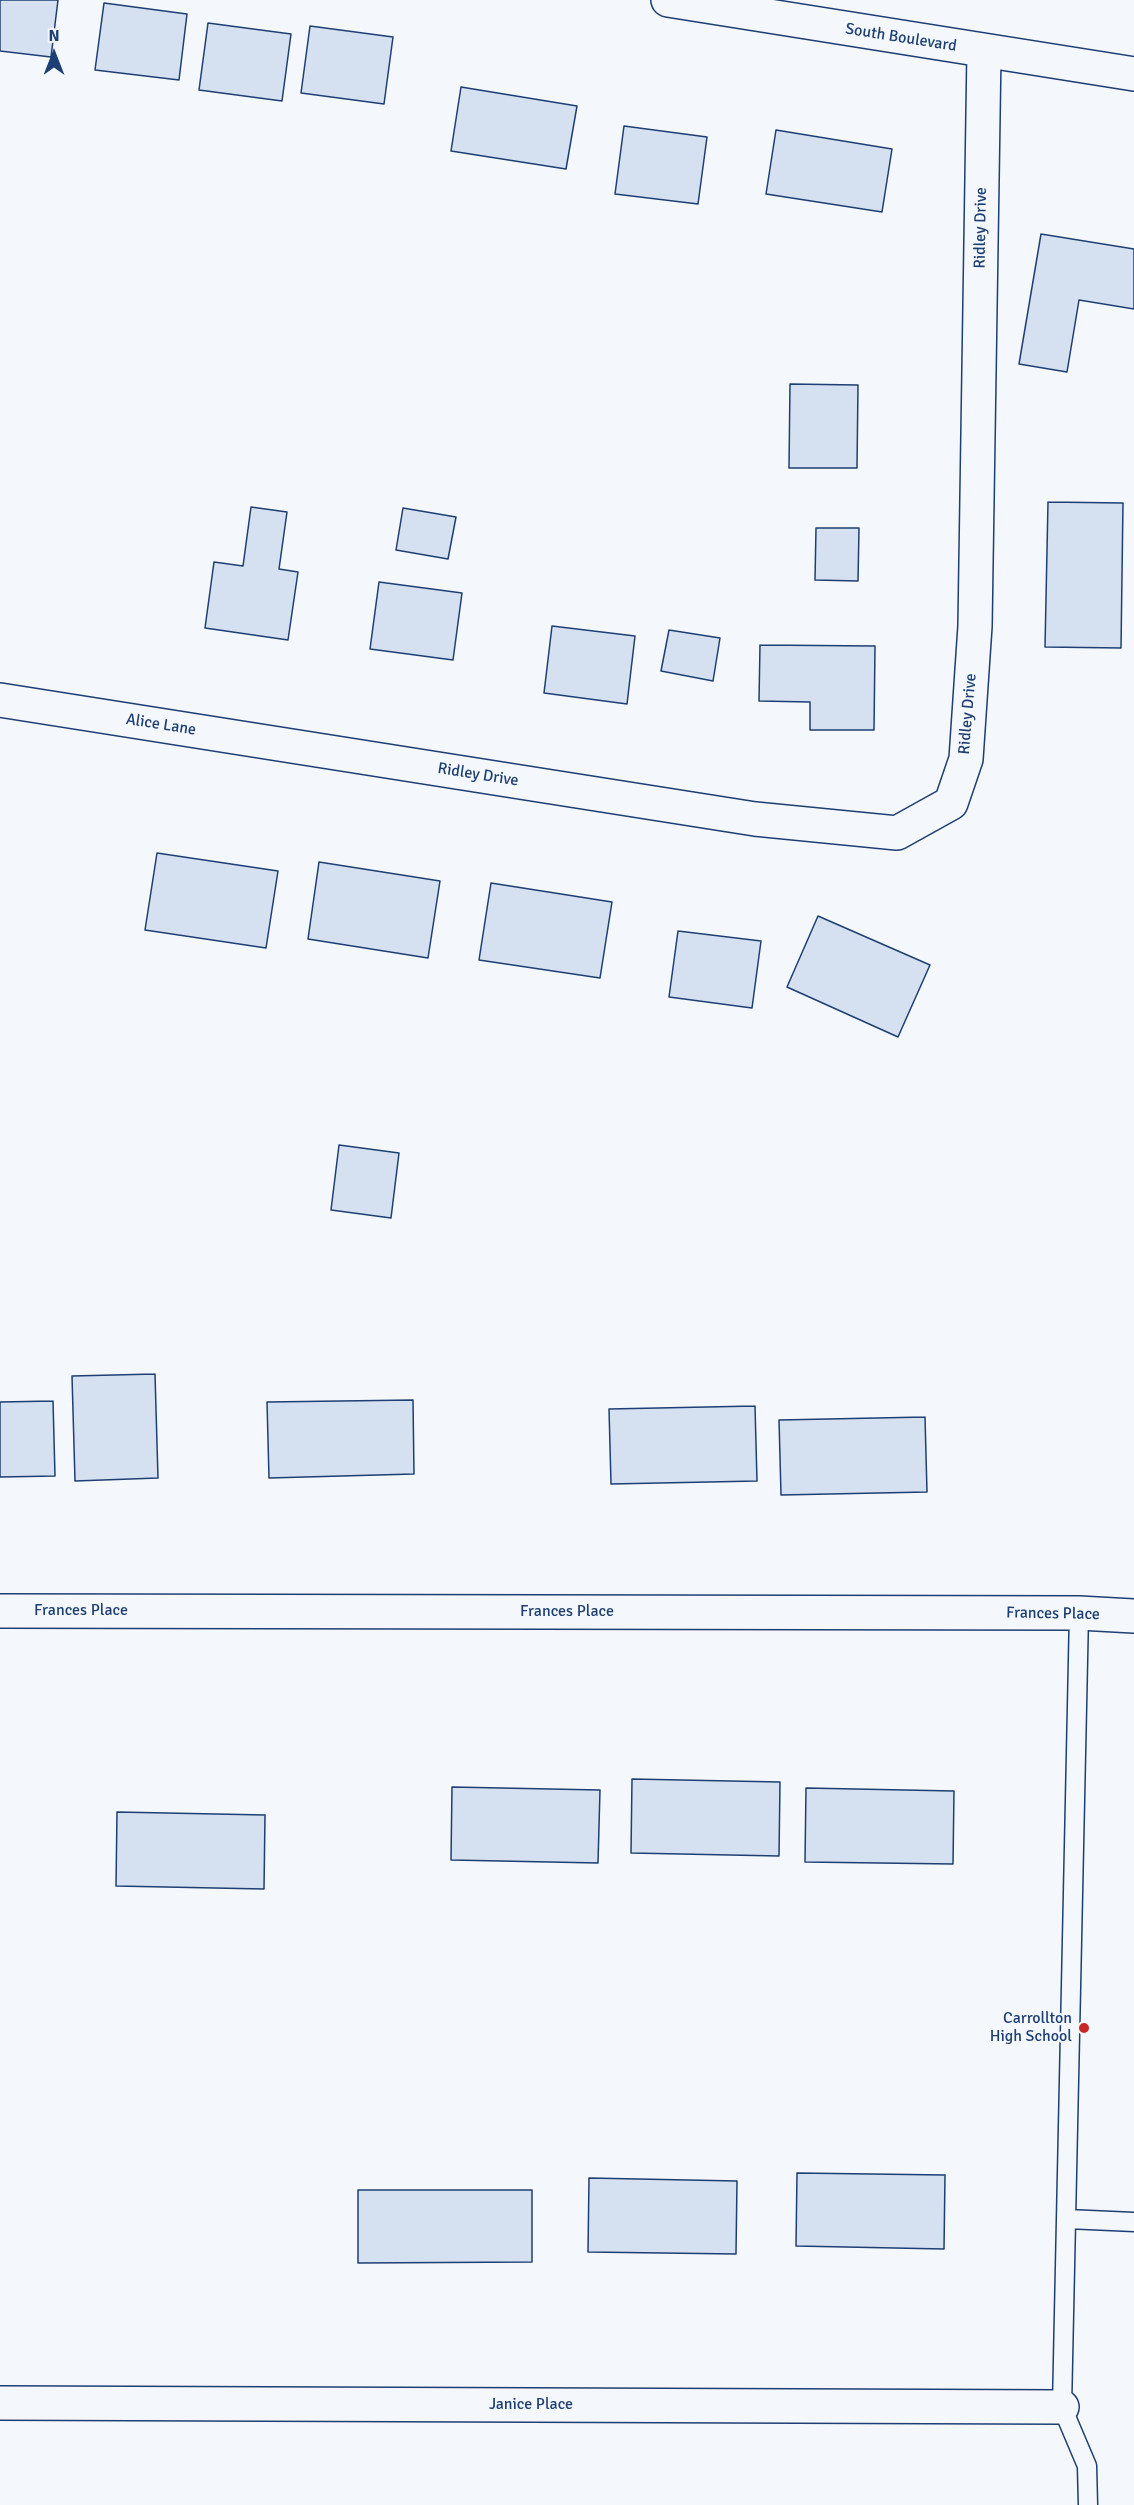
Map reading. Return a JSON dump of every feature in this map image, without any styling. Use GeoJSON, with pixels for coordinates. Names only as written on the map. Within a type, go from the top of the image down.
{"type":"FeatureCollection","features":[{"type":"Feature","properties":{"kind":"street","name":"South Boulevard"},"geometry":{"type":"LineString","coordinates":[[668,0],[1134,74]]}},
{"type":"Feature","properties":{"kind":"street","name":"Ridley Drive"},"geometry":{"type":"LineString","coordinates":[[321,750],[755,819],[897,833],[951,803],[966,759],[975,626],[984,51]]}},
{"type":"Feature","properties":{"kind":"street","name":"Alice Lane"},"geometry":{"type":"LineString","coordinates":[[0,700],[321,750]]}},
{"type":"Feature","properties":{"kind":"street","name":"Frances Place"},"geometry":{"type":"LineString","coordinates":[[0,1611],[1079,1613],[1134,1616]]}},
{"type":"Feature","properties":{"kind":"street","name":"Janice Place"},"geometry":{"type":"LineString","coordinates":[[0,2403],[1062,2407]]}},
{"type":"Feature","properties":{"kind":"lane"},"geometry":{"type":"LineString","coordinates":[[1079,1613],[1062,2407],[1086,2466],[1088,2505]]}},
{"type":"Feature","properties":{"kind":"lane"},"geometry":{"type":"LineString","coordinates":[[1067,2219],[1134,2222]]}},
{"type":"Feature","properties":{"kind":"building"},"geometry":{"type":"Polygon","coordinates":[[[0,0],[58,0],[51,57],[0,51],[0,0]]]}},
{"type":"Feature","properties":{"kind":"building"},"geometry":{"type":"Polygon","coordinates":[[[104,3],[187,14],[179,80],[95,70],[104,3]]]}},
{"type":"Feature","properties":{"kind":"building"},"geometry":{"type":"Polygon","coordinates":[[[208,23],[291,34],[282,101],[199,90],[208,23]]]}},
{"type":"Feature","properties":{"kind":"building"},"geometry":{"type":"Polygon","coordinates":[[[310,26],[393,37],[384,104],[301,93],[310,26]]]}},
{"type":"Feature","properties":{"kind":"building"},"geometry":{"type":"Polygon","coordinates":[[[461,87],[577,106],[566,169],[451,151],[461,87]]]}},
{"type":"Feature","properties":{"kind":"building"},"geometry":{"type":"Polygon","coordinates":[[[624,126],[707,137],[698,204],[615,194],[624,126]]]}},
{"type":"Feature","properties":{"kind":"building"},"geometry":{"type":"Polygon","coordinates":[[[776,130],[892,149],[882,212],[766,194],[776,130]]]}},
{"type":"Feature","properties":{"kind":"building"},"geometry":{"type":"Polygon","coordinates":[[[1041,234],[1134,249],[1134,309],[1079,300],[1067,372],[1019,364],[1041,234]]]}},
{"type":"Feature","properties":{"kind":"building"},"geometry":{"type":"Polygon","coordinates":[[[790,384],[858,385],[857,468],[789,468],[790,384]]]}},
{"type":"Feature","properties":{"kind":"building"},"geometry":{"type":"Polygon","coordinates":[[[1048,502],[1123,503],[1121,648],[1045,647],[1048,502]]]}},
{"type":"Feature","properties":{"kind":"building"},"geometry":{"type":"Polygon","coordinates":[[[251,507],[287,512],[279,569],[298,572],[288,640],[205,628],[214,562],[243,566],[251,507]]]}},
{"type":"Feature","properties":{"kind":"building"},"geometry":{"type":"Polygon","coordinates":[[[403,508],[456,517],[448,559],[396,550],[403,508]]]}},
{"type":"Feature","properties":{"kind":"building"},"geometry":{"type":"Polygon","coordinates":[[[816,528],[859,528],[858,581],[815,580],[816,528]]]}},
{"type":"Feature","properties":{"kind":"building"},"geometry":{"type":"Polygon","coordinates":[[[379,582],[462,593],[453,660],[370,649],[379,582]]]}},
{"type":"Feature","properties":{"kind":"building"},"geometry":{"type":"Polygon","coordinates":[[[552,626],[635,636],[627,704],[544,693],[552,626]]]}},
{"type":"Feature","properties":{"kind":"building"},"geometry":{"type":"Polygon","coordinates":[[[669,630],[720,638],[713,681],[661,671],[669,630]]]}},
{"type":"Feature","properties":{"kind":"building"},"geometry":{"type":"Polygon","coordinates":[[[760,645],[875,646],[874,730],[810,730],[810,702],[759,701],[760,645]]]}},
{"type":"Feature","properties":{"kind":"building"},"geometry":{"type":"Polygon","coordinates":[[[157,853],[278,871],[266,948],[145,930],[157,853]]]}},
{"type":"Feature","properties":{"kind":"building"},"geometry":{"type":"Polygon","coordinates":[[[319,862],[440,881],[428,958],[308,939],[319,862]]]}},
{"type":"Feature","properties":{"kind":"building"},"geometry":{"type":"Polygon","coordinates":[[[491,883],[612,902],[600,978],[479,960],[491,883]]]}},
{"type":"Feature","properties":{"kind":"building"},"geometry":{"type":"Polygon","coordinates":[[[818,916],[930,965],[898,1037],[787,987],[818,916]]]}},
{"type":"Feature","properties":{"kind":"building"},"geometry":{"type":"Polygon","coordinates":[[[678,931],[761,941],[752,1008],[669,997],[678,931]]]}},
{"type":"Feature","properties":{"kind":"building"},"geometry":{"type":"Polygon","coordinates":[[[339,1145],[399,1153],[391,1218],[331,1210],[339,1145]]]}},
{"type":"Feature","properties":{"kind":"building"},"geometry":{"type":"Polygon","coordinates":[[[155,1374],[158,1478],[75,1481],[72,1376],[155,1374]]]}},
{"type":"Feature","properties":{"kind":"building"},"geometry":{"type":"Polygon","coordinates":[[[413,1400],[414,1474],[269,1478],[267,1402],[413,1400]]]}},
{"type":"Feature","properties":{"kind":"building"},"geometry":{"type":"Polygon","coordinates":[[[53,1401],[55,1476],[0,1477],[0,1402],[53,1401]]]}},
{"type":"Feature","properties":{"kind":"building"},"geometry":{"type":"Polygon","coordinates":[[[755,1406],[757,1481],[611,1484],[609,1409],[755,1406]]]}},
{"type":"Feature","properties":{"kind":"building"},"geometry":{"type":"Polygon","coordinates":[[[925,1417],[927,1492],[781,1495],[779,1420],[925,1417]]]}},
{"type":"Feature","properties":{"kind":"building"},"geometry":{"type":"Polygon","coordinates":[[[632,1779],[780,1782],[779,1856],[631,1853],[632,1779]]]}},
{"type":"Feature","properties":{"kind":"building"},"geometry":{"type":"Polygon","coordinates":[[[452,1787],[600,1790],[598,1863],[451,1860],[452,1787]]]}},
{"type":"Feature","properties":{"kind":"building"},"geometry":{"type":"Polygon","coordinates":[[[806,1788],[954,1791],[953,1864],[805,1862],[806,1788]]]}},
{"type":"Feature","properties":{"kind":"building"},"geometry":{"type":"Polygon","coordinates":[[[117,1812],[265,1815],[264,1889],[116,1886],[117,1812]]]}},
{"type":"Feature","properties":{"kind":"building"},"geometry":{"type":"Polygon","coordinates":[[[797,2173],[945,2175],[944,2249],[796,2246],[797,2173]]]}},
{"type":"Feature","properties":{"kind":"building"},"geometry":{"type":"Polygon","coordinates":[[[589,2178],[737,2181],[736,2254],[588,2252],[589,2178]]]}},
{"type":"Feature","properties":{"kind":"building"},"geometry":{"type":"Polygon","coordinates":[[[358,2190],[532,2190],[532,2262],[358,2263],[358,2190]]]}},
{"type":"Feature","properties":{"kind":"place","name":"Carrollton High School"},"geometry":{"type":"Point","coordinates":[1084,2028]}}]}
